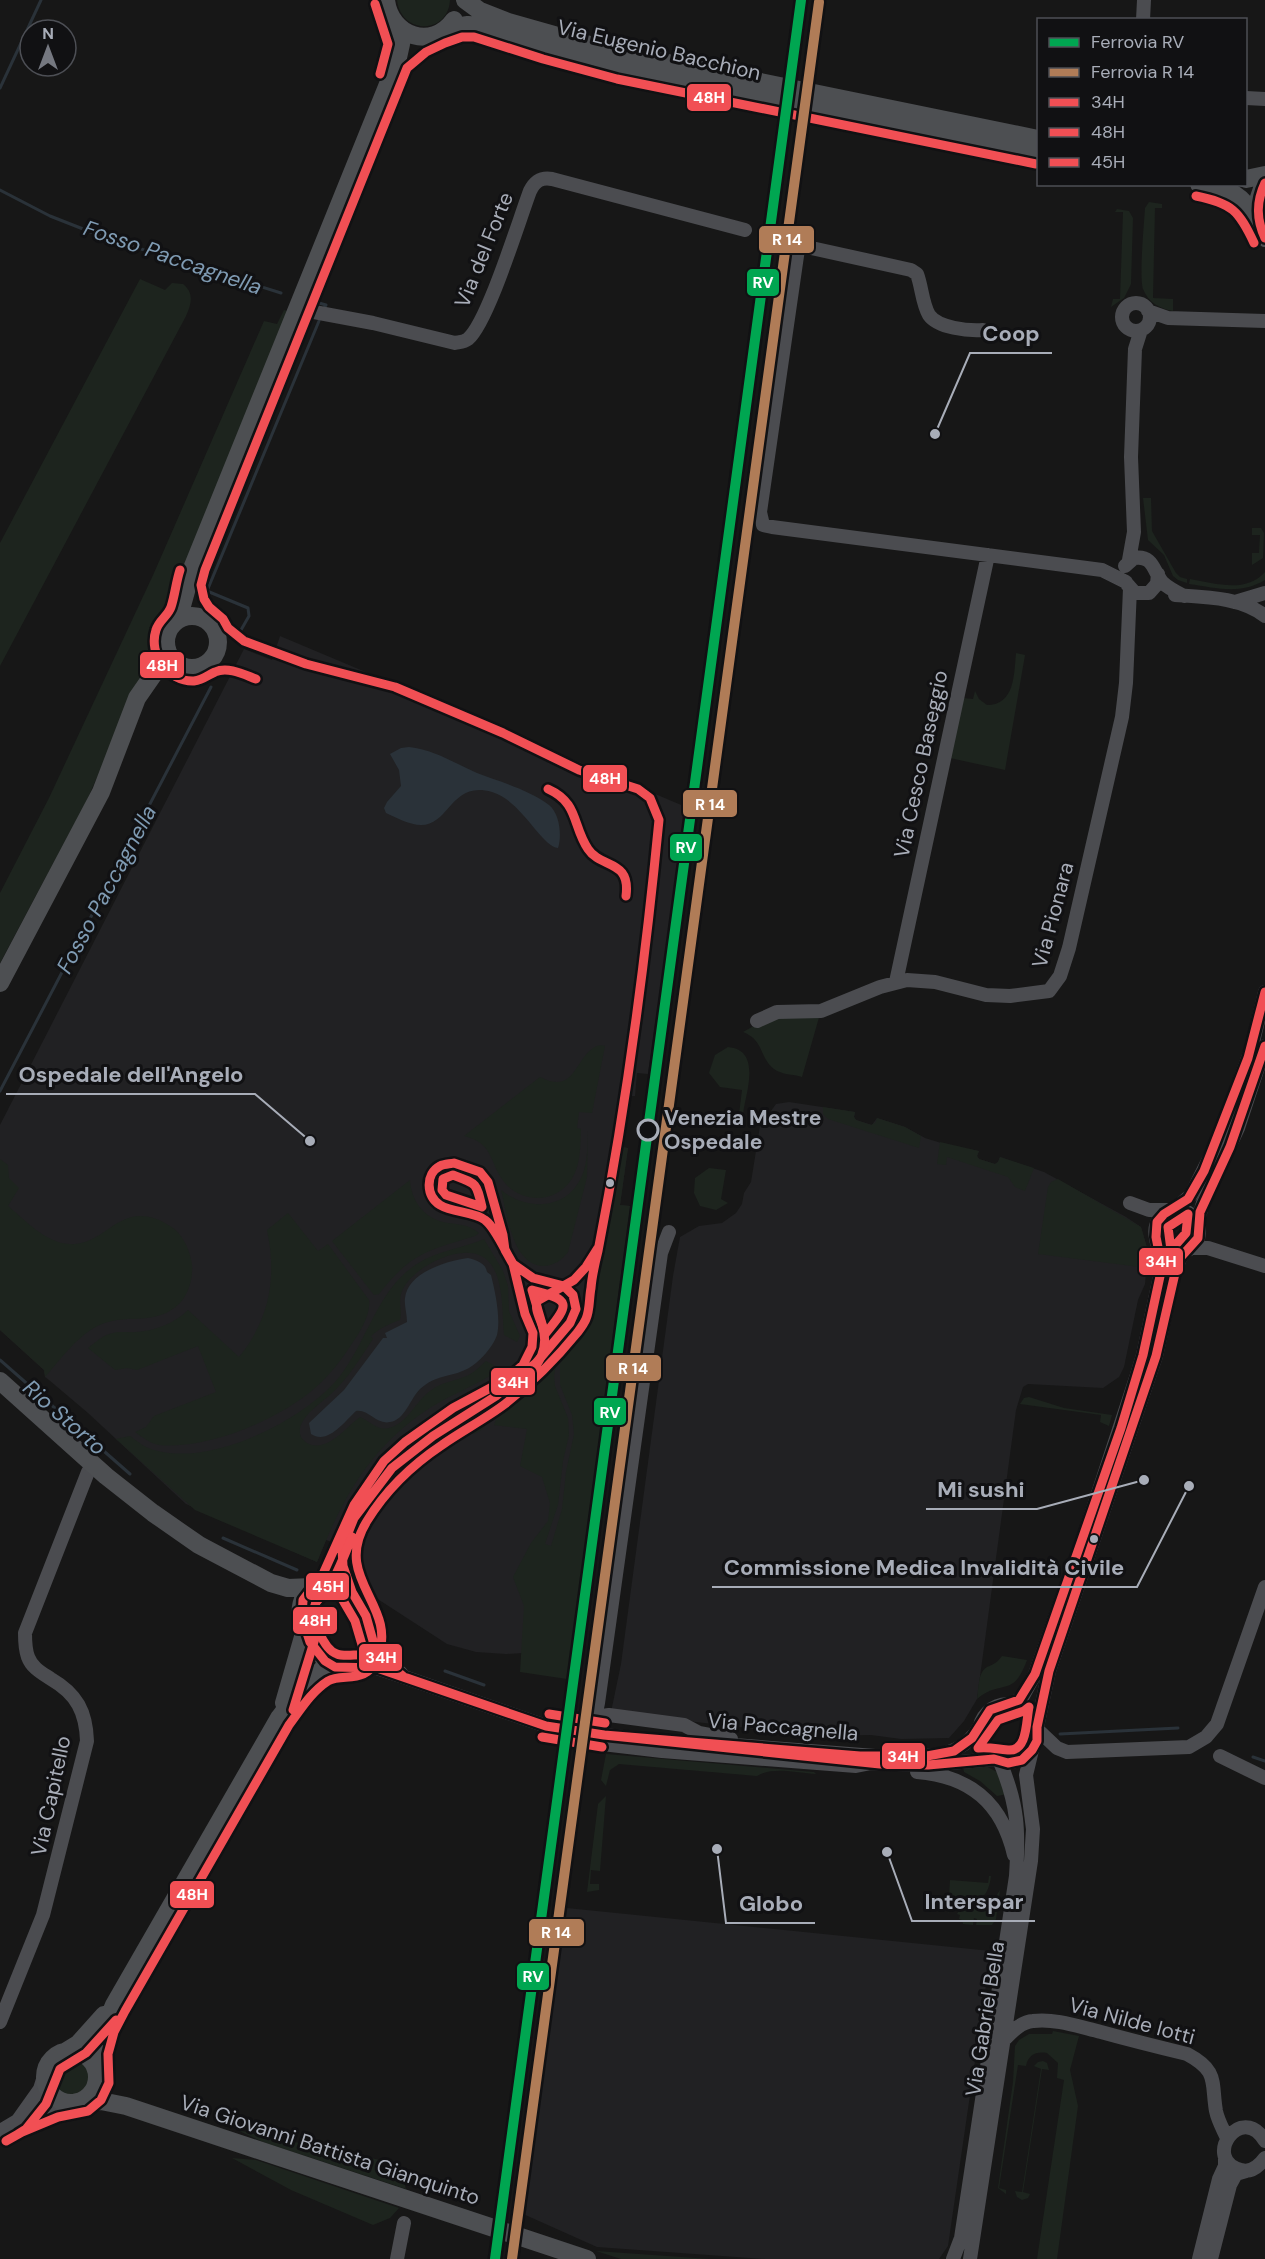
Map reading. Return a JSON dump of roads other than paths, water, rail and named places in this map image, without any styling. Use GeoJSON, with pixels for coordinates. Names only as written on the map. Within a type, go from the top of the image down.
{"type":"FeatureCollection","features":[{"type":"Feature","properties":{"kind":"main road"},"geometry":{"type":"LineString","coordinates":[[0,983],[101,792],[137,698],[162,662],[169,631],[178,620],[190,576],[397,62],[401,44],[386,0]]}},
{"type":"Feature","properties":{"kind":"main road"},"geometry":{"type":"LineString","coordinates":[[448,28],[457,16],[460,0]]}},
{"type":"Feature","properties":{"kind":"main road","name":"Via Eugenio Bacchion"},"geometry":{"type":"LineString","coordinates":[[465,0],[480,11],[519,26],[650,66]]}},
{"type":"Feature","properties":{"kind":"main road"},"geometry":{"type":"LineString","coordinates":[[395,23],[410,34],[427,37]]}},
{"type":"Feature","properties":{"kind":"main road","name":"Via Eugenio Bacchion"},"geometry":{"type":"LineString","coordinates":[[397,62],[406,51],[427,37],[448,28],[480,26],[578,57],[650,66],[933,125],[1037,152]]}},
{"type":"Feature","properties":{"kind":"main road","name":"Via Eugenio Bacchion"},"geometry":{"type":"LineString","coordinates":[[933,125],[1037,139]]}},
{"type":"Feature","properties":{"kind":"main road"},"geometry":{"type":"LineString","coordinates":[[1247,179],[1265,175]]}},
{"type":"Feature","properties":{"kind":"main road"},"geometry":{"type":"LineString","coordinates":[[1262,230],[1258,204],[1265,183]]}},
{"type":"Feature","properties":{"kind":"main road"},"geometry":{"type":"LineString","coordinates":[[1206,186],[1231,192],[1237,196],[1248,205],[1262,230]]}},
{"type":"Feature","properties":{"kind":"main road"},"geometry":{"type":"LineString","coordinates":[[153,676],[164,669],[183,667],[195,669],[204,666],[216,653],[219,640],[211,624],[202,618],[193,604],[190,576]]}},
{"type":"Feature","properties":{"kind":"main road"},"geometry":{"type":"LineString","coordinates":[[178,620],[189,616],[202,618]]}},
{"type":"Feature","properties":{"kind":"main road"},"geometry":{"type":"LineString","coordinates":[[166,648],[171,658],[183,667]]}},
{"type":"Feature","properties":{"kind":"main road"},"geometry":{"type":"LineString","coordinates":[[0,1381],[134,1498],[199,1545],[271,1583],[288,1588],[312,1587],[325,1582],[343,1585],[352,1592],[366,1616],[371,1637],[366,1654],[359,1662],[326,1668],[301,1688],[279,1718],[114,2005],[100,2039],[92,2092],[70,2102],[49,2091],[45,2073],[50,2062],[78,2044],[114,2005]]}},
{"type":"Feature","properties":{"kind":"main road"},"geometry":{"type":"LineString","coordinates":[[271,1583],[293,1603],[316,1651],[343,1666]]}},
{"type":"Feature","properties":{"kind":"main road"},"geometry":{"type":"LineString","coordinates":[[279,1718],[304,1624],[303,1600],[312,1587]]}},
{"type":"Feature","properties":{"kind":"main road"},"geometry":{"type":"LineString","coordinates":[[65,2052],[84,2054],[93,2063],[96,2071]]}},
{"type":"Feature","properties":{"kind":"main road","name":"Via Giovanni Battista Gianquinto"},"geometry":{"type":"LineString","coordinates":[[96,2071],[108,2093],[126,2106]]}},
{"type":"Feature","properties":{"kind":"main road","name":"Via Giovanni Battista Gianquinto"},"geometry":{"type":"LineString","coordinates":[[70,2102],[101,2101],[126,2106],[587,2259]]}},
{"type":"Feature","properties":{"kind":"street"},"geometry":{"type":"LineString","coordinates":[[1143,18],[1144,0]]}},
{"type":"Feature","properties":{"kind":"street"},"geometry":{"type":"LineString","coordinates":[[1247,98],[1265,99]]}},
{"type":"Feature","properties":{"kind":"street","name":"Via del Forte"},"geometry":{"type":"LineString","coordinates":[[298,309],[373,323],[455,343],[465,341],[470,337],[486,308],[532,185],[541,179],[552,179],[745,230]]}},
{"type":"Feature","properties":{"kind":"street"},"geometry":{"type":"LineString","coordinates":[[983,330],[946,325],[934,320],[924,302],[917,273],[911,270],[801,246],[798,249],[760,512],[763,525],[1102,570],[1119,577],[1138,594],[1235,602],[1255,609],[1265,616]]}},
{"type":"Feature","properties":{"kind":"street"},"geometry":{"type":"LineString","coordinates":[[1148,311],[1148,324],[1135,329],[1125,326],[1122,317],[1128,305],[1142,304],[1148,311],[1168,318],[1265,321]]}},
{"type":"Feature","properties":{"kind":"street"},"geometry":{"type":"LineString","coordinates":[[1128,585],[1123,573],[1128,562],[1134,532],[1131,457],[1135,329]]}},
{"type":"Feature","properties":{"kind":"street"},"geometry":{"type":"LineString","coordinates":[[1134,532],[1147,559],[1158,574],[1170,588],[1184,596]]}},
{"type":"Feature","properties":{"kind":"street","name":"Via Cesco Baseggio"},"geometry":{"type":"LineString","coordinates":[[896,982],[987,555]]}},
{"type":"Feature","properties":{"kind":"street"},"geometry":{"type":"LineString","coordinates":[[1102,570],[1137,557],[1147,559]]}},
{"type":"Feature","properties":{"kind":"street"},"geometry":{"type":"LineString","coordinates":[[1147,593],[1157,585],[1158,574]]}},
{"type":"Feature","properties":{"kind":"street","name":"Via Pionara"},"geometry":{"type":"LineString","coordinates":[[757,1021],[777,1012],[821,1011],[896,982],[935,982],[986,995],[1010,996],[1048,991],[1056,982],[1069,948],[1120,730],[1126,683],[1128,585]]}},
{"type":"Feature","properties":{"kind":"street","name":"Via Pionara"},"geometry":{"type":"LineString","coordinates":[[1129,622],[1135,602],[1147,593]]}},
{"type":"Feature","properties":{"kind":"street"},"geometry":{"type":"LineString","coordinates":[[1235,602],[1265,593]]}},
{"type":"Feature","properties":{"kind":"street"},"geometry":{"type":"LineString","coordinates":[[1265,992],[1251,1050],[1216,1145],[1191,1195],[1159,1219],[1157,1237],[1162,1266],[1143,1355],[1121,1428],[1035,1674],[1023,1696],[1015,1703],[990,1710],[980,1726],[979,1734],[983,1748],[997,1760],[1015,1762],[1028,1756],[1037,1741],[1037,1729],[1049,1671],[1156,1356],[1173,1278],[1180,1258],[1198,1238],[1198,1224],[1203,1203],[1238,1128],[1265,1046]]}},
{"type":"Feature","properties":{"kind":"street"},"geometry":{"type":"LineString","coordinates":[[1245,1259],[1212,1240],[1190,1213],[1149,1210],[1130,1203],[1150,1223],[1162,1247],[1171,1252],[1208,1248],[1265,1266]]}},
{"type":"Feature","properties":{"kind":"street"},"geometry":{"type":"LineString","coordinates":[[595,1717],[661,1252],[669,1232]]}},
{"type":"Feature","properties":{"kind":"street","name":"Via Capitello"},"geometry":{"type":"LineString","coordinates":[[0,2022],[43,1915],[87,1741],[82,1709],[67,1688],[34,1668],[28,1657],[25,1633],[88,1472],[94,1465]]}},
{"type":"Feature","properties":{"kind":"street"},"geometry":{"type":"LineString","coordinates":[[1009,1704],[1025,1709],[1032,1717],[1037,1729],[1057,1748],[1067,1752],[1183,1748],[1194,1745],[1213,1730],[1265,1587]]}},
{"type":"Feature","properties":{"kind":"street"},"geometry":{"type":"LineString","coordinates":[[371,1637],[381,1658],[404,1677]]}},
{"type":"Feature","properties":{"kind":"street"},"geometry":{"type":"LineString","coordinates":[[343,1666],[377,1668],[546,1726]]}},
{"type":"Feature","properties":{"kind":"street"},"geometry":{"type":"LineString","coordinates":[[767,1747],[758,1742],[709,1736],[684,1725],[609,1715],[595,1717],[589,1723],[587,1731],[589,1739],[594,1743],[738,1758],[856,1766],[876,1764]]}},
{"type":"Feature","properties":{"kind":"street","name":"Via Paccagnella"},"geometry":{"type":"LineString","coordinates":[[680,1742],[860,1756],[939,1755],[965,1745],[980,1726]]}},
{"type":"Feature","properties":{"kind":"street","name":"Via Paccagnella"},"geometry":{"type":"LineString","coordinates":[[604,1735],[876,1764],[928,1765],[997,1760]]}},
{"type":"Feature","properties":{"kind":"street","name":"Via Gabriel Bella"},"geometry":{"type":"LineString","coordinates":[[970,2259],[1031,1862],[1033,1829],[1026,1775],[1032,1750]]}},
{"type":"Feature","properties":{"kind":"street"},"geometry":{"type":"LineString","coordinates":[[1220,1756],[1265,1778]]}},
{"type":"Feature","properties":{"kind":"street","name":"Via Gabriel Bella"},"geometry":{"type":"LineString","coordinates":[[952,2259],[961,2238],[1017,1869],[1017,1820],[1011,1786],[997,1760]]}},
{"type":"Feature","properties":{"kind":"street","name":"Via Gabriel Bella"},"geometry":{"type":"LineString","coordinates":[[876,1764],[894,1771],[933,1773],[956,1779],[975,1790],[998,1814],[1011,1843],[1017,1869]]}},
{"type":"Feature","properties":{"kind":"street"},"geometry":{"type":"LineString","coordinates":[[1003,2041],[1015,2029],[1032,2020],[1015,2007],[1010,1994]]}},
{"type":"Feature","properties":{"kind":"street","name":"Via Nilde Iotti"},"geometry":{"type":"LineString","coordinates":[[1032,2020],[1076,2025],[1201,2061],[1215,2087],[1217,2114],[1227,2139]]}},
{"type":"Feature","properties":{"kind":"street","name":"Via Giovanni Battista Gianquinto"},"geometry":{"type":"LineString","coordinates":[[17,2121],[36,2097],[45,2073]]}},
{"type":"Feature","properties":{"kind":"street","name":"Via Giovanni Battista Gianquinto"},"geometry":{"type":"LineString","coordinates":[[0,2132],[17,2121],[70,2102]]}},
{"type":"Feature","properties":{"kind":"street"},"geometry":{"type":"LineString","coordinates":[[1217,2114],[1230,2125],[1255,2130],[1265,2141]]}},
{"type":"Feature","properties":{"kind":"street"},"geometry":{"type":"LineString","coordinates":[[1199,2259],[1219,2179],[1225,2166],[1224,2151],[1227,2139],[1236,2130],[1242,2128]]}},
{"type":"Feature","properties":{"kind":"street"},"geometry":{"type":"LineString","coordinates":[[1225,2157],[1234,2167],[1246,2171]]}},
{"type":"Feature","properties":{"kind":"street"},"geometry":{"type":"LineString","coordinates":[[1211,2259],[1230,2186],[1236,2174],[1257,2167],[1265,2158]]}},
{"type":"Feature","properties":{"kind":"street"},"geometry":{"type":"LineString","coordinates":[[397,2259],[404,2223]]}},
{"type":"Feature","properties":{"kind":"waterway","name":"Fosso Paccagnella"},"geometry":{"type":"LineString","coordinates":[[0,88],[41,0]]}},
{"type":"Feature","properties":{"kind":"waterway","name":"Fosso Paccagnella"},"geometry":{"type":"LineString","coordinates":[[0,190],[50,216],[106,238],[281,293]]}},
{"type":"Feature","properties":{"kind":"waterway","name":"Fosso Paccagnella"},"geometry":{"type":"LineString","coordinates":[[319,303],[326,305],[323,310]]}},
{"type":"Feature","properties":{"kind":"waterway","name":"Fosso Paccagnella"},"geometry":{"type":"LineString","coordinates":[[237,637],[249,616],[248,608],[207,591],[319,321]]}},
{"type":"Feature","properties":{"kind":"waterway","name":"Fosso Paccagnella"},"geometry":{"type":"LineString","coordinates":[[0,1091],[211,687]]}},
{"type":"Feature","properties":{"kind":"waterway","name":"Rio Storto"},"geometry":{"type":"LineString","coordinates":[[0,1360],[130,1474]]}},
{"type":"Feature","properties":{"kind":"waterway","name":"Rio Storto"},"geometry":{"type":"LineString","coordinates":[[223,1538],[297,1570]]}},
{"type":"Feature","properties":{"kind":"waterway","name":"Rio Storto"},"geometry":{"type":"LineString","coordinates":[[445,1671],[484,1685]]}},
{"type":"Feature","properties":{"kind":"waterway","name":"Rio Storto"},"geometry":{"type":"LineString","coordinates":[[1060,1734],[1178,1728]]}},
{"type":"Feature","properties":{"kind":"waterway","name":"Rio Storto"},"geometry":{"type":"LineString","coordinates":[[1253,1757],[1265,1761]]}},
{"type":"Feature","properties":{"kind":"tunnel"},"geometry":{"type":"LineString","coordinates":[[546,1726],[604,1735]]}},
{"type":"Feature","properties":{"kind":"rail line","name":"RV"},"geometry":{"type":"LineString","coordinates":[[495,2259],[801,0]]}},
{"type":"Feature","properties":{"kind":"place","name":"Coop"},"geometry":{"type":"Point","coordinates":[935,434]}},
{"type":"Feature","properties":{"kind":"place","name":"Venezia Mestre Ospedale"},"geometry":{"type":"Point","coordinates":[648,1130]}},
{"type":"Feature","properties":{"kind":"place","name":"Ospedale dell'Angelo"},"geometry":{"type":"Point","coordinates":[310,1141]}},
{"type":"Feature","properties":{"kind":"place","name":"Mi sushi"},"geometry":{"type":"Point","coordinates":[1144,1480]}},
{"type":"Feature","properties":{"kind":"place","name":"Commissione Medica Invalidità Civile"},"geometry":{"type":"Point","coordinates":[1189,1486]}},
{"type":"Feature","properties":{"kind":"place","name":"Globo"},"geometry":{"type":"Point","coordinates":[717,1849]}},
{"type":"Feature","properties":{"kind":"place","name":"Interspar"},"geometry":{"type":"Point","coordinates":[887,1852]}}]}
